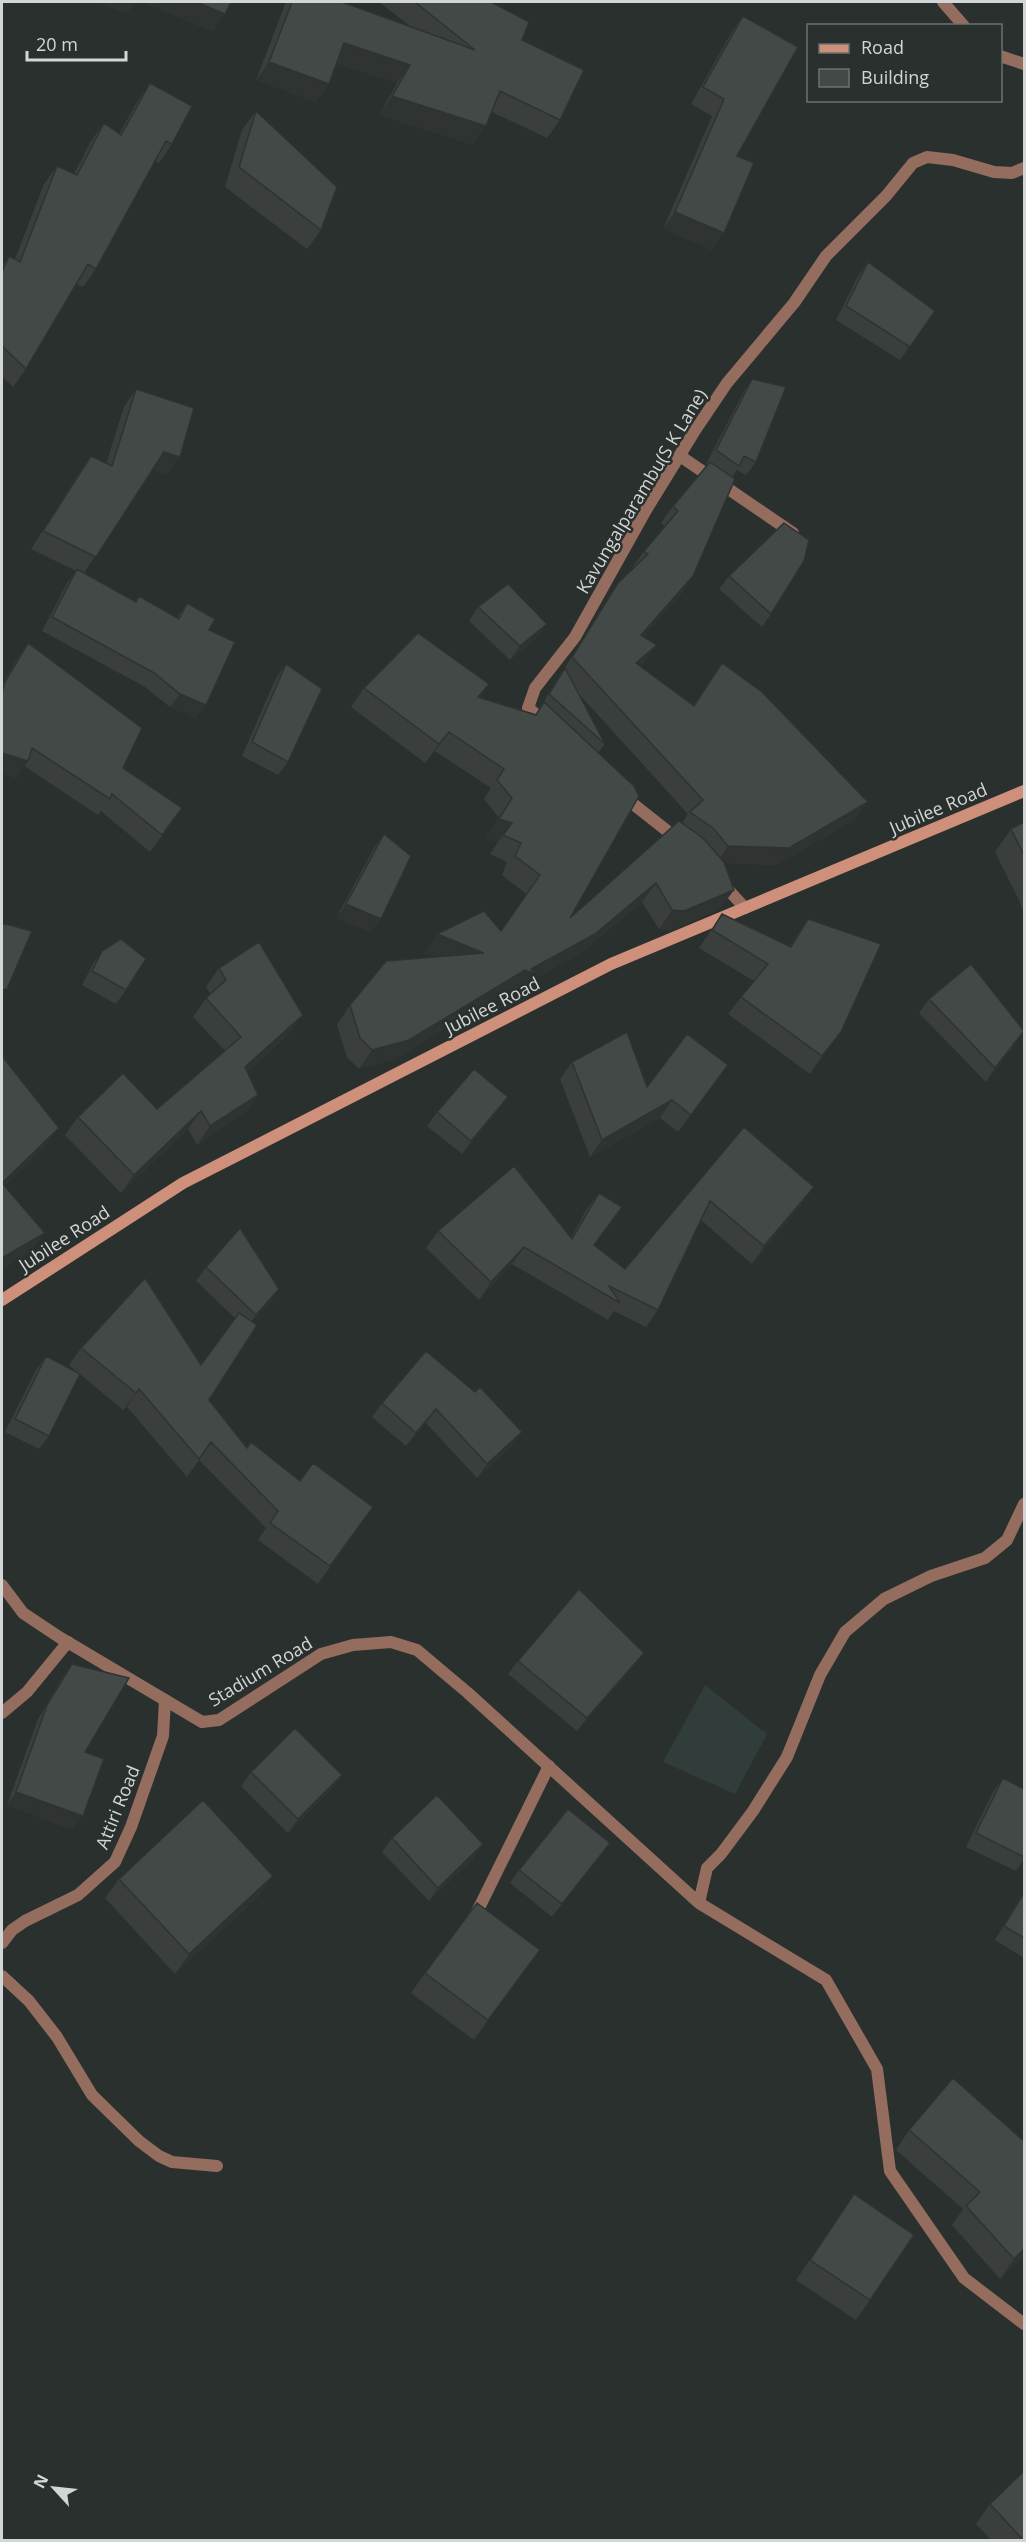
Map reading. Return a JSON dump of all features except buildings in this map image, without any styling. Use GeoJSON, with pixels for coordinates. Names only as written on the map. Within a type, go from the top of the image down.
{"type":"FeatureCollection","features":[{"type":"Feature","properties":{"kind":"main road","name":"Jubilee Road"},"geometry":{"type":"LineString","coordinates":[[2,1300],[183,1183],[611,964],[1024,791]]}},
{"type":"Feature","properties":{"kind":"street"},"geometry":{"type":"LineString","coordinates":[[943,2],[962,24]]}},
{"type":"Feature","properties":{"kind":"street"},"geometry":{"type":"LineString","coordinates":[[1002,57],[1024,64]]}},
{"type":"Feature","properties":{"kind":"street","name":"Kavungalparambu(S K Lane)"},"geometry":{"type":"LineString","coordinates":[[558,734],[528,708],[535,688],[575,637],[646,510],[727,383],[794,303],[826,256],[886,196],[913,163],[927,157],[953,160],[994,172],[1012,173],[1024,168]]}},
{"type":"Feature","properties":{"kind":"street"},"geometry":{"type":"LineString","coordinates":[[680,456],[805,542]]}},
{"type":"Feature","properties":{"kind":"street"},"geometry":{"type":"LineString","coordinates":[[615,788],[629,802],[695,851]]}},
{"type":"Feature","properties":{"kind":"street"},"geometry":{"type":"LineString","coordinates":[[716,876],[745,909]]}},
{"type":"Feature","properties":{"kind":"street"},"geometry":{"type":"LineString","coordinates":[[699,1903],[707,1868],[721,1854],[753,1811],[786,1757],[820,1675],[845,1632],[884,1599],[931,1576],[985,1558],[1007,1540],[1024,1504]]}},
{"type":"Feature","properties":{"kind":"street","name":"Stadium Road"},"geometry":{"type":"LineString","coordinates":[[2,1585],[23,1613],[202,1722],[219,1720],[321,1654],[353,1645],[391,1642],[417,1650],[549,1766],[699,1903],[826,1980],[877,2069],[890,2171],[964,2278],[1024,2324]]}},
{"type":"Feature","properties":{"kind":"street"},"geometry":{"type":"LineString","coordinates":[[2,1713],[27,1692],[68,1642]]}},
{"type":"Feature","properties":{"kind":"street","name":"Attiri Road"},"geometry":{"type":"LineString","coordinates":[[2,1942],[12,1930],[25,1921],[78,1895],[115,1862],[131,1827],[163,1736],[165,1700]]}},
{"type":"Feature","properties":{"kind":"street"},"geometry":{"type":"LineString","coordinates":[[474,1919],[549,1766]]}},
{"type":"Feature","properties":{"kind":"street"},"geometry":{"type":"LineString","coordinates":[[2,1976],[29,2001],[57,2037],[92,2095],[130,2133],[159,2156],[171,2162],[217,2166]]}},
{"type":"Feature","properties":{"kind":"shaded area"},"geometry":{"type":"Polygon","coordinates":[[[705,1685],[767,1734],[735,1794],[663,1762],[705,1685]]]}}]}
